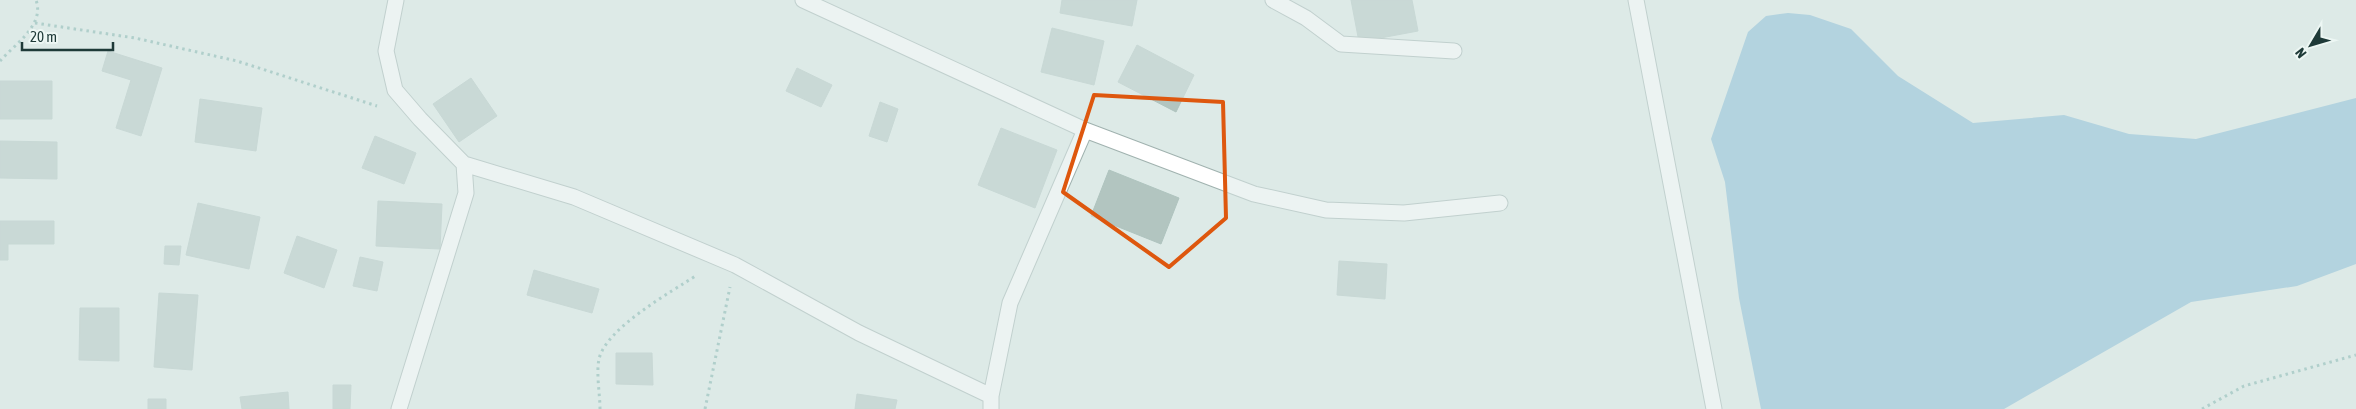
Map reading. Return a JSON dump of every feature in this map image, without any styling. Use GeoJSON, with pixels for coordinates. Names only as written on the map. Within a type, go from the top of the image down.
{"type":"FeatureCollection","features":[{"type":"Feature","properties":{"kind":"street"},"geometry":{"type":"LineString","coordinates":[[396,0],[386,51],[395,90],[464,164],[574,197],[735,265],[991,403],[1010,302],[1086,130]]}},
{"type":"Feature","properties":{"kind":"street"},"geometry":{"type":"LineString","coordinates":[[803,0],[1086,130],[1254,194],[1326,210],[1404,213],[1500,203]]}},
{"type":"Feature","properties":{"kind":"street"},"geometry":{"type":"LineString","coordinates":[[1273,0],[1306,18],[1341,44],[1454,51]]}},
{"type":"Feature","properties":{"kind":"street"},"geometry":{"type":"LineString","coordinates":[[1636,0],[1714,409]]}},
{"type":"Feature","properties":{"kind":"street"},"geometry":{"type":"LineString","coordinates":[[399,409],[466,193],[464,164]]}},
{"type":"Feature","properties":{"kind":"path"},"geometry":{"type":"LineString","coordinates":[[0,61],[36,23],[39,10],[36,0]]}},
{"type":"Feature","properties":{"kind":"path"},"geometry":{"type":"LineString","coordinates":[[36,23],[135,38],[237,61],[379,106]]}},
{"type":"Feature","properties":{"kind":"path"},"geometry":{"type":"LineString","coordinates":[[600,409],[599,359],[606,343],[619,328],[719,259]]}},
{"type":"Feature","properties":{"kind":"path"},"geometry":{"type":"LineString","coordinates":[[705,409],[735,265]]}},
{"type":"Feature","properties":{"kind":"path"},"geometry":{"type":"LineString","coordinates":[[2202,409],[2244,386],[2356,354]]}},
{"type":"Feature","properties":{"kind":"highlighted area"},"geometry":{"type":"Polygon","coordinates":[[[1094,95],[1223,102],[1226,218],[1169,267],[1063,192],[1094,95]]]}},
{"type":"Feature","properties":{"kind":"water"},"geometry":{"type":"Polygon","coordinates":[[[1788,13],[1810,15],[1851,29],[1898,76],[1973,123],[2064,115],[2129,134],[2196,139],[2356,98],[2356,264],[2297,286],[2191,302],[2004,409],[1761,409],[1739,298],[1725,182],[1711,139],[1748,32],[1766,16],[1788,13]]]}},
{"type":"Feature","properties":{"kind":"building"},"geometry":{"type":"Polygon","coordinates":[[[1062,0],[1137,0],[1132,26],[1060,13],[1062,0]]]}},
{"type":"Feature","properties":{"kind":"building"},"geometry":{"type":"Polygon","coordinates":[[[1351,0],[1412,0],[1418,31],[1359,42],[1351,0]]]}},
{"type":"Feature","properties":{"kind":"building"},"geometry":{"type":"Polygon","coordinates":[[[1052,28],[1104,41],[1094,85],[1041,72],[1052,28]]]}},
{"type":"Feature","properties":{"kind":"building"},"geometry":{"type":"Polygon","coordinates":[[[1137,45],[1194,75],[1176,112],[1118,82],[1137,45]]]}},
{"type":"Feature","properties":{"kind":"building"},"geometry":{"type":"Polygon","coordinates":[[[108,51],[162,68],[141,136],[116,128],[131,80],[102,71],[108,51]]]}},
{"type":"Feature","properties":{"kind":"building"},"geometry":{"type":"Polygon","coordinates":[[[797,68],[832,85],[821,107],[786,91],[797,68]]]}},
{"type":"Feature","properties":{"kind":"building"},"geometry":{"type":"Polygon","coordinates":[[[471,78],[497,116],[459,142],[433,104],[471,78]]]}},
{"type":"Feature","properties":{"kind":"building"},"geometry":{"type":"Polygon","coordinates":[[[0,81],[52,81],[52,119],[0,119],[0,81]]]}},
{"type":"Feature","properties":{"kind":"building"},"geometry":{"type":"Polygon","coordinates":[[[200,99],[262,108],[256,151],[195,142],[200,99]]]}},
{"type":"Feature","properties":{"kind":"building"},"geometry":{"type":"Polygon","coordinates":[[[880,102],[898,109],[887,142],[869,136],[880,102]]]}},
{"type":"Feature","properties":{"kind":"building"},"geometry":{"type":"Polygon","coordinates":[[[1001,128],[1057,150],[1035,208],[978,185],[1001,128]]]}},
{"type":"Feature","properties":{"kind":"building"},"geometry":{"type":"Polygon","coordinates":[[[375,136],[416,153],[404,184],[362,168],[375,136]]]}},
{"type":"Feature","properties":{"kind":"building"},"geometry":{"type":"Polygon","coordinates":[[[0,141],[57,142],[57,179],[0,178],[0,141]]]}},
{"type":"Feature","properties":{"kind":"building"},"geometry":{"type":"Polygon","coordinates":[[[1109,170],[1179,198],[1161,244],[1091,216],[1109,170]]]}},
{"type":"Feature","properties":{"kind":"building"},"geometry":{"type":"Polygon","coordinates":[[[378,201],[442,204],[440,249],[376,246],[378,201]]]}},
{"type":"Feature","properties":{"kind":"building"},"geometry":{"type":"Polygon","coordinates":[[[198,203],[260,217],[249,269],[186,255],[198,203]]]}},
{"type":"Feature","properties":{"kind":"building"},"geometry":{"type":"Polygon","coordinates":[[[0,221],[54,221],[54,244],[8,244],[8,260],[0,260],[0,221]]]}},
{"type":"Feature","properties":{"kind":"building"},"geometry":{"type":"Polygon","coordinates":[[[297,236],[337,250],[324,288],[284,273],[297,236]]]}},
{"type":"Feature","properties":{"kind":"building"},"geometry":{"type":"Polygon","coordinates":[[[165,246],[181,246],[179,265],[164,264],[165,246]]]}},
{"type":"Feature","properties":{"kind":"building"},"geometry":{"type":"Polygon","coordinates":[[[360,257],[383,262],[377,291],[353,286],[360,257]]]}},
{"type":"Feature","properties":{"kind":"building"},"geometry":{"type":"Polygon","coordinates":[[[1339,261],[1387,264],[1385,299],[1337,295],[1339,261]]]}},
{"type":"Feature","properties":{"kind":"building"},"geometry":{"type":"Polygon","coordinates":[[[534,270],[599,289],[592,313],[527,295],[534,270]]]}},
{"type":"Feature","properties":{"kind":"building"},"geometry":{"type":"Polygon","coordinates":[[[159,293],[198,295],[192,370],[154,367],[159,293]]]}},
{"type":"Feature","properties":{"kind":"building"},"geometry":{"type":"Polygon","coordinates":[[[80,308],[119,308],[119,361],[79,360],[80,308]]]}},
{"type":"Feature","properties":{"kind":"building"},"geometry":{"type":"Polygon","coordinates":[[[616,353],[652,353],[653,385],[616,384],[616,353]]]}},
{"type":"Feature","properties":{"kind":"building"},"geometry":{"type":"Polygon","coordinates":[[[333,385],[351,385],[350,409],[333,409],[333,385]]]}},
{"type":"Feature","properties":{"kind":"building"},"geometry":{"type":"Polygon","coordinates":[[[288,392],[289,409],[242,409],[240,397],[288,392]]]}},
{"type":"Feature","properties":{"kind":"building"},"geometry":{"type":"Polygon","coordinates":[[[857,394],[897,400],[895,409],[855,409],[857,394]]]}},
{"type":"Feature","properties":{"kind":"building"},"geometry":{"type":"Polygon","coordinates":[[[148,399],[166,399],[166,409],[148,409],[148,399]]]}}]}
